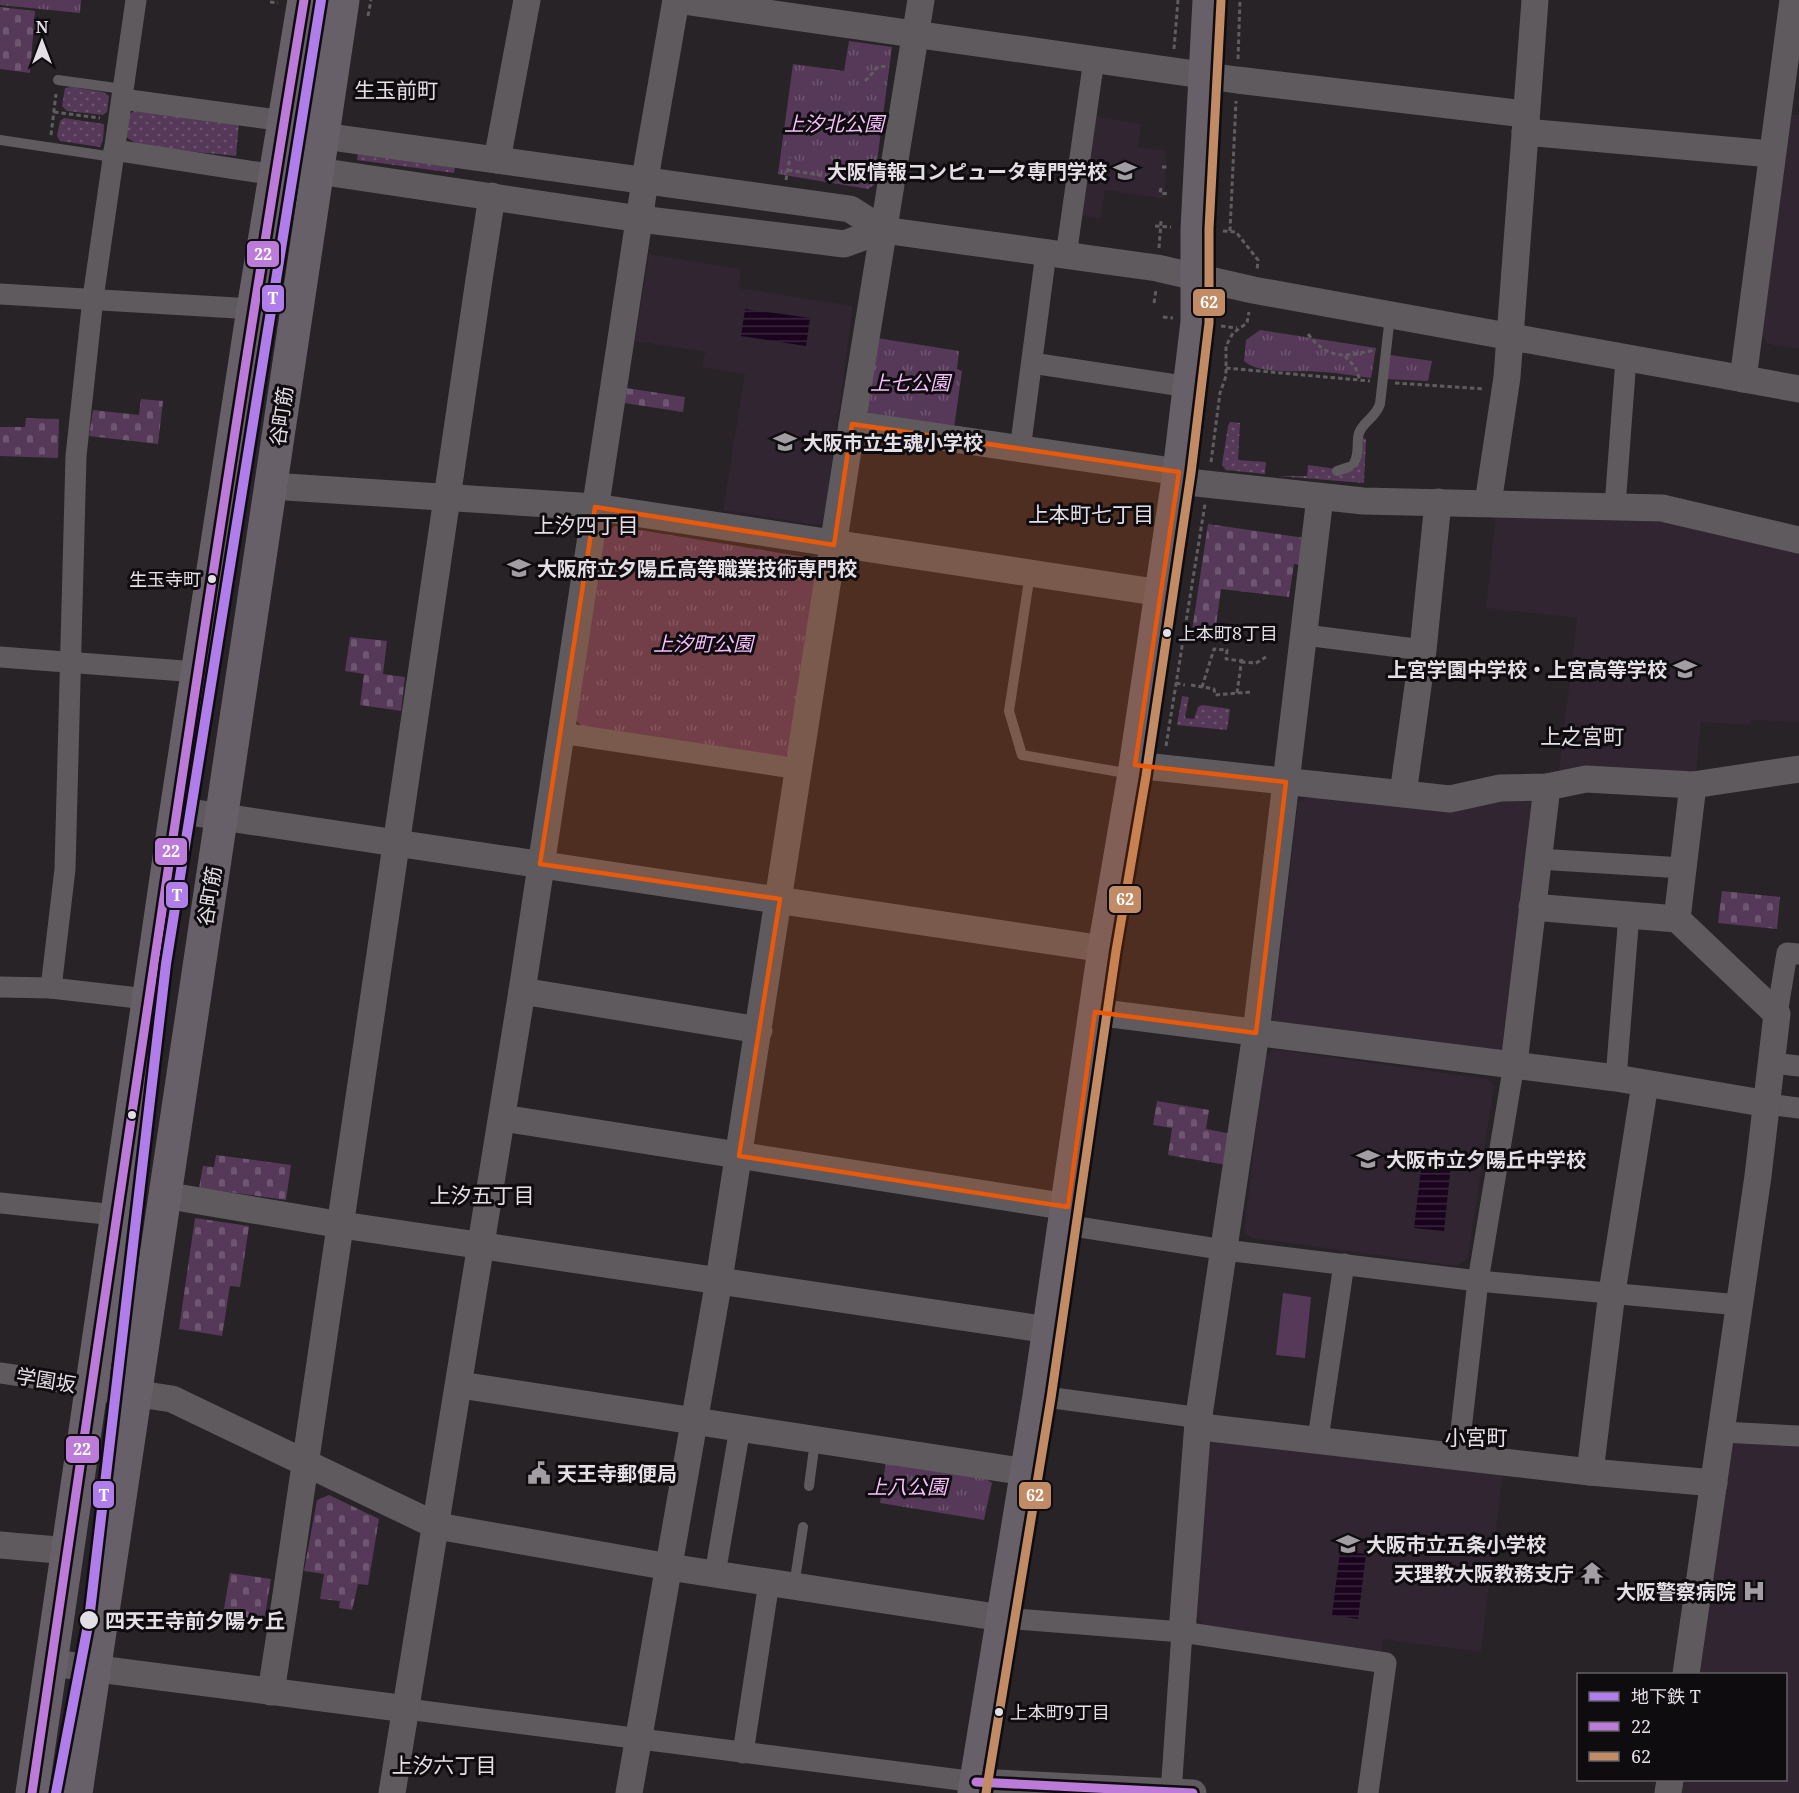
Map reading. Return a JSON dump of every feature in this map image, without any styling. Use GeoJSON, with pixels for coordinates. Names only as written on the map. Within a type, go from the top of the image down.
{"type":"FeatureCollection","features":[{"type":"Feature","properties":{"kind":"main road","name":"谷町筋"},"geometry":{"type":"LineString","coordinates":[[76,1793],[133,1393],[343,0]]}},
{"type":"Feature","properties":{"kind":"main road"},"geometry":{"type":"LineString","coordinates":[[975,1788],[1050,1330],[1104,950],[1161,593],[1188,480],[1189,387],[1197,322],[1209,0]]}},
{"type":"Feature","properties":{"kind":"main road"},"geometry":{"type":"LineString","coordinates":[[32,1793],[93,1387],[147,999],[284,121],[292,2]]}},
{"type":"Feature","properties":{"kind":"street"},"geometry":{"type":"LineString","coordinates":[[51,988],[64,869],[75,456],[93,298],[136,0]]}},
{"type":"Feature","properties":{"kind":"street"},"geometry":{"type":"LineString","coordinates":[[497,160],[527,0]]}},
{"type":"Feature","properties":{"kind":"street"},"geometry":{"type":"LineString","coordinates":[[392,1793],[460,1385],[645,181],[676,0],[1205,74],[1526,123],[1771,154]]}},
{"type":"Feature","properties":{"kind":"street"},"geometry":{"type":"LineString","coordinates":[[628,1793],[719,1280],[852,424],[921,0]]}},
{"type":"Feature","properties":{"kind":"street"},"geometry":{"type":"LineString","coordinates":[[1488,503],[1508,377],[1535,0]]}},
{"type":"Feature","properties":{"kind":"street"},"geometry":{"type":"LineString","coordinates":[[1743,379],[1771,154],[1791,78],[1793,0]]}},
{"type":"Feature","properties":{"kind":"street"},"geometry":{"type":"LineString","coordinates":[[1020,450],[1032,363],[1094,59]]}},
{"type":"Feature","properties":{"kind":"street"},"geometry":{"type":"LineString","coordinates":[[122,94],[284,121],[323,136],[850,209],[883,230],[1197,276],[1253,290],[1799,389]]}},
{"type":"Feature","properties":{"kind":"street"},"geometry":{"type":"LineString","coordinates":[[113,154],[275,175],[318,171],[640,219],[844,244],[883,230]]}},
{"type":"Feature","properties":{"kind":"street"},"geometry":{"type":"LineString","coordinates":[[271,1692],[342,1225],[445,497],[492,196]]}},
{"type":"Feature","properties":{"kind":"street"},"geometry":{"type":"LineString","coordinates":[[0,294],[253,309]]}},
{"type":"Feature","properties":{"kind":"street"},"geometry":{"type":"LineString","coordinates":[[1615,506],[1626,359]]}},
{"type":"Feature","properties":{"kind":"street"},"geometry":{"type":"LineString","coordinates":[[1032,363],[1189,387]]}},
{"type":"Feature","properties":{"kind":"street"},"geometry":{"type":"LineString","coordinates":[[852,424],[1020,450],[1188,480],[1320,497],[1363,501],[1662,508],[1799,540]]}},
{"type":"Feature","properties":{"kind":"street"},"geometry":{"type":"LineString","coordinates":[[271,486],[595,507],[1161,593]]}},
{"type":"Feature","properties":{"kind":"street"},"geometry":{"type":"LineString","coordinates":[[52,1663],[743,1753],[975,1788],[1179,1793],[1182,1632],[1198,1422],[1256,1033],[1320,497]]}},
{"type":"Feature","properties":{"kind":"street"},"geometry":{"type":"LineString","coordinates":[[1403,794],[1423,650],[1438,502]]}},
{"type":"Feature","properties":{"kind":"street"},"geometry":{"type":"LineString","coordinates":[[1305,635],[1423,650]]}},
{"type":"Feature","properties":{"kind":"street"},"geometry":{"type":"LineString","coordinates":[[0,657],[197,672]]}},
{"type":"Feature","properties":{"kind":"street"},"geometry":{"type":"LineString","coordinates":[[561,733],[799,769]]}},
{"type":"Feature","properties":{"kind":"street"},"geometry":{"type":"LineString","coordinates":[[1134,770],[1286,782],[1450,799],[1500,788],[1547,787],[1586,779],[1693,785],[1799,769]]}},
{"type":"Feature","properties":{"kind":"street"},"geometry":{"type":"LineString","coordinates":[[1677,920],[1693,785]]}},
{"type":"Feature","properties":{"kind":"street"},"geometry":{"type":"LineString","coordinates":[[1458,1456],[1478,1281],[1514,1064],[1547,787]]}},
{"type":"Feature","properties":{"kind":"street"},"geometry":{"type":"LineString","coordinates":[[176,810],[780,899],[1104,950]]}},
{"type":"Feature","properties":{"kind":"street"},"geometry":{"type":"LineString","coordinates":[[1538,859],[1683,868]]}},
{"type":"Feature","properties":{"kind":"street"},"geometry":{"type":"LineString","coordinates":[[1532,907],[1677,920],[1777,1014]]}},
{"type":"Feature","properties":{"kind":"street"},"geometry":{"type":"LineString","coordinates":[[1616,1078],[1629,915]]}},
{"type":"Feature","properties":{"kind":"street"},"geometry":{"type":"LineString","coordinates":[[1686,1673],[1768,1104],[1777,1014],[1787,953],[1799,954]]}},
{"type":"Feature","properties":{"kind":"street"},"geometry":{"type":"LineString","coordinates":[[0,987],[51,988],[147,999]]}},
{"type":"Feature","properties":{"kind":"street"},"geometry":{"type":"LineString","coordinates":[[522,991],[759,1030]]}},
{"type":"Feature","properties":{"kind":"street"},"geometry":{"type":"LineString","coordinates":[[1095,1012],[1514,1064],[1799,1108]]}},
{"type":"Feature","properties":{"kind":"street"},"geometry":{"type":"LineString","coordinates":[[1772,1063],[1799,1066]]}},
{"type":"Feature","properties":{"kind":"street"},"geometry":{"type":"LineString","coordinates":[[1590,1472],[1612,1292],[1646,1084]]}},
{"type":"Feature","properties":{"kind":"street"},"geometry":{"type":"LineString","coordinates":[[502,1118],[738,1156],[1067,1216],[1225,1250],[1478,1281],[1739,1305]]}},
{"type":"Feature","properties":{"kind":"street"},"geometry":{"type":"LineString","coordinates":[[164,1195],[342,1225],[1050,1330]]}},
{"type":"Feature","properties":{"kind":"street"},"geometry":{"type":"LineString","coordinates":[[0,1203],[116,1215]]}},
{"type":"Feature","properties":{"kind":"street"},"geometry":{"type":"LineString","coordinates":[[1318,1439],[1344,1264]]}},
{"type":"Feature","properties":{"kind":"street","name":"学園坂"},"geometry":{"type":"LineString","coordinates":[[0,1373],[93,1387]]}},
{"type":"Feature","properties":{"kind":"street"},"geometry":{"type":"LineString","coordinates":[[460,1385],[1026,1472]]}},
{"type":"Feature","properties":{"kind":"street"},"geometry":{"type":"LineString","coordinates":[[93,1387],[172,1399],[437,1526],[669,1567],[962,1614],[1182,1632],[1386,1663],[1368,1793]]}},
{"type":"Feature","properties":{"kind":"street"},"geometry":{"type":"LineString","coordinates":[[1039,1396],[1186,1416],[1210,1428],[1590,1472],[1714,1483]]}},
{"type":"Feature","properties":{"kind":"street"},"geometry":{"type":"LineString","coordinates":[[715,1574],[740,1428]]}},
{"type":"Feature","properties":{"kind":"street"},"geometry":{"type":"LineString","coordinates":[[1721,1432],[1799,1436]]}},
{"type":"Feature","properties":{"kind":"street"},"geometry":{"type":"LineString","coordinates":[[0,1545],[69,1551]]}},
{"type":"Feature","properties":{"kind":"street"},"geometry":{"type":"LineString","coordinates":[[743,1753],[782,1584]]}},
{"type":"Feature","properties":{"kind":"lane"},"geometry":{"type":"LineString","coordinates":[[58,80],[122,94]]}},
{"type":"Feature","properties":{"kind":"lane"},"geometry":{"type":"LineString","coordinates":[[0,140],[113,154]]}},
{"type":"Feature","properties":{"kind":"lane"},"geometry":{"type":"LineString","coordinates":[[1337,471],[1351,465],[1358,453],[1359,434],[1375,415],[1380,397],[1384,347],[1390,314]]}},
{"type":"Feature","properties":{"kind":"lane"},"geometry":{"type":"LineString","coordinates":[[1357,421],[1372,413],[1380,397]]}},
{"type":"Feature","properties":{"kind":"lane"},"geometry":{"type":"LineString","coordinates":[[1030,574],[1009,711],[1022,755],[1134,770]]}},
{"type":"Feature","properties":{"kind":"lane"},"geometry":{"type":"LineString","coordinates":[[809,1486],[815,1440]]}},
{"type":"Feature","properties":{"kind":"lane"},"geometry":{"type":"LineString","coordinates":[[782,1584],[803,1527]]}},
{"type":"Feature","properties":{"kind":"path"},"geometry":{"type":"LineString","coordinates":[[367,22],[371,0]]}},
{"type":"Feature","properties":{"kind":"path"},"geometry":{"type":"LineString","coordinates":[[1173,55],[1178,0]]}},
{"type":"Feature","properties":{"kind":"path"},"geometry":{"type":"LineString","coordinates":[[1240,0],[1230,231],[1236,232],[1258,260]]}},
{"type":"Feature","properties":{"kind":"path"},"geometry":{"type":"LineString","coordinates":[[270,2],[292,2]]}},
{"type":"Feature","properties":{"kind":"path"},"geometry":{"type":"LineString","coordinates":[[865,81],[879,66]]}},
{"type":"Feature","properties":{"kind":"path"},"geometry":{"type":"LineString","coordinates":[[49,147],[58,80]]}},
{"type":"Feature","properties":{"kind":"path"},"geometry":{"type":"LineString","coordinates":[[54,112],[118,121]]}},
{"type":"Feature","properties":{"kind":"path"},"geometry":{"type":"LineString","coordinates":[[786,182],[790,157]]}},
{"type":"Feature","properties":{"kind":"path"},"geometry":{"type":"LineString","coordinates":[[851,162],[858,169],[869,171]]}},
{"type":"Feature","properties":{"kind":"path"},"geometry":{"type":"LineString","coordinates":[[1162,167],[1169,167]]}},
{"type":"Feature","properties":{"kind":"path"},"geometry":{"type":"LineString","coordinates":[[788,170],[844,178],[856,176],[858,169]]}},
{"type":"Feature","properties":{"kind":"path"},"geometry":{"type":"LineString","coordinates":[[1168,189],[1160,188],[1160,193],[1168,194]]}},
{"type":"Feature","properties":{"kind":"path"},"geometry":{"type":"LineString","coordinates":[[1166,748],[1176,683],[1188,480],[1226,376],[1227,341],[1237,328],[1247,323]]}},
{"type":"Feature","properties":{"kind":"path"},"geometry":{"type":"LineString","coordinates":[[1308,334],[1324,350],[1345,356],[1384,347]]}},
{"type":"Feature","properties":{"kind":"path"},"geometry":{"type":"LineString","coordinates":[[1345,356],[1355,367],[1360,381]]}},
{"type":"Feature","properties":{"kind":"path"},"geometry":{"type":"LineString","coordinates":[[1226,368],[1360,381],[1486,389],[1487,381]]}},
{"type":"Feature","properties":{"kind":"path"},"geometry":{"type":"LineString","coordinates":[[1202,687],[1214,649],[1227,650],[1226,659],[1256,663],[1266,657]]}},
{"type":"Feature","properties":{"kind":"path"},"geometry":{"type":"LineString","coordinates":[[1237,693],[1242,660]]}},
{"type":"Feature","properties":{"kind":"path"},"geometry":{"type":"LineString","coordinates":[[1176,683],[1185,685]]}},
{"type":"Feature","properties":{"kind":"path"},"geometry":{"type":"LineString","coordinates":[[1191,686],[1214,689],[1215,695],[1251,692]]}},
{"type":"Feature","properties":{"kind":"highlighted area"},"geometry":{"type":"Polygon","coordinates":[[[852,424],[1179,472],[1135,765],[1286,782],[1256,1033],[1095,1012],[1068,1207],[739,1156],[780,899],[540,864],[595,507],[834,545],[852,424]]]}},
{"type":"Feature","properties":{"kind":"shaded area"},"geometry":{"type":"Polygon","coordinates":[[[1788,114],[1799,115],[1799,349],[1768,344],[1760,333],[1788,114]]]}},
{"type":"Feature","properties":{"kind":"shaded area","name":"大阪情報コンピュータ専門学校"},"geometry":{"type":"Polygon","coordinates":[[[1093,116],[1141,124],[1138,147],[1166,151],[1165,199],[1105,190],[1101,218],[1079,215],[1093,116]]]}},
{"type":"Feature","properties":{"kind":"shaded area","name":"大阪市立生魂小学校"},"geometry":{"type":"Polygon","coordinates":[[[649,254],[741,269],[739,288],[853,306],[824,523],[817,525],[723,510],[745,374],[702,367],[705,352],[635,341],[649,254]]]}},
{"type":"Feature","properties":{"kind":"shaded area"},"geometry":{"type":"Polygon","coordinates":[[[745,309],[810,318],[806,346],[741,336],[745,309]]]}},
{"type":"Feature","properties":{"kind":"shaded area","name":"上宮学園中学校・上宮高等学校"},"geometry":{"type":"Polygon","coordinates":[[[1496,513],[1663,518],[1799,551],[1799,722],[1751,720],[1750,725],[1701,722],[1696,772],[1559,770],[1577,618],[1486,608],[1496,513]]]}},
{"type":"Feature","properties":{"kind":"shaded area"},"geometry":{"type":"Polygon","coordinates":[[[1527,796],[1535,802],[1506,1047],[1498,1054],[1278,1027],[1272,1018],[1298,803],[1307,797],[1456,807],[1527,796]]]}},
{"type":"Feature","properties":{"kind":"shaded area","name":"大阪市立夕陽丘中学校"},"geometry":{"type":"Polygon","coordinates":[[[1272,1049],[1488,1079],[1494,1086],[1468,1258],[1457,1266],[1251,1238],[1244,1232],[1264,1059],[1272,1049]]]}},
{"type":"Feature","properties":{"kind":"shaded area"},"geometry":{"type":"Polygon","coordinates":[[[1422,1161],[1451,1164],[1444,1231],[1414,1228],[1422,1161]]]}},
{"type":"Feature","properties":{"kind":"shaded area","name":"大阪市立五条小学校"},"geometry":{"type":"Polygon","coordinates":[[[1217,1437],[1503,1471],[1481,1652],[1383,1639],[1381,1656],[1203,1625],[1197,1617],[1209,1446],[1217,1437]]]}},
{"type":"Feature","properties":{"kind":"shaded area","name":"大阪警察病院"},"geometry":{"type":"Polygon","coordinates":[[[1729,1441],[1799,1443],[1799,1793],[1676,1793],[1679,1781],[1787,1781],[1787,1673],[1697,1673],[1729,1441]]]}},
{"type":"Feature","properties":{"kind":"shaded area"},"geometry":{"type":"Polygon","coordinates":[[[1340,1551],[1366,1554],[1358,1619],[1332,1615],[1340,1551]]]}},
{"type":"Feature","properties":{"kind":"green space"},"geometry":{"type":"Polygon","coordinates":[[[0,0],[81,0],[80,13],[0,5],[0,0]]]}},
{"type":"Feature","properties":{"kind":"green space"},"geometry":{"type":"Polygon","coordinates":[[[0,7],[35,11],[30,73],[0,69],[0,7]]]}},
{"type":"Feature","properties":{"kind":"green space","name":"上汐北公園"},"geometry":{"type":"Polygon","coordinates":[[[849,41],[892,47],[874,185],[868,189],[778,174],[793,64],[844,71],[849,41]]]}},
{"type":"Feature","properties":{"kind":"green space"},"geometry":{"type":"Polygon","coordinates":[[[65,88],[103,92],[109,96],[107,112],[103,115],[67,111],[62,106],[65,88]]]}},
{"type":"Feature","properties":{"kind":"green space"},"geometry":{"type":"Polygon","coordinates":[[[134,111],[239,122],[236,156],[140,146],[126,137],[129,114],[134,111]]]}},
{"type":"Feature","properties":{"kind":"green space"},"geometry":{"type":"Polygon","coordinates":[[[64,118],[104,124],[100,147],[60,141],[57,136],[60,121],[64,118]]]}},
{"type":"Feature","properties":{"kind":"green space"},"geometry":{"type":"Polygon","coordinates":[[[358,153],[455,167],[454,173],[357,160],[358,153]]]}},
{"type":"Feature","properties":{"kind":"green space"},"geometry":{"type":"Polygon","coordinates":[[[1260,330],[1376,348],[1371,378],[1314,371],[1260,369],[1251,366],[1244,361],[1246,340],[1260,330]]]}},
{"type":"Feature","properties":{"kind":"green space","name":"上七公園"},"geometry":{"type":"Polygon","coordinates":[[[877,338],[959,351],[957,369],[962,371],[954,428],[869,415],[866,408],[877,338]]]}},
{"type":"Feature","properties":{"kind":"green space"},"geometry":{"type":"Polygon","coordinates":[[[1390,355],[1432,361],[1428,381],[1386,379],[1390,355]]]}},
{"type":"Feature","properties":{"kind":"green space"},"geometry":{"type":"Polygon","coordinates":[[[626,388],[685,397],[683,412],[624,403],[626,388]]]}},
{"type":"Feature","properties":{"kind":"green space"},"geometry":{"type":"Polygon","coordinates":[[[141,399],[163,401],[158,444],[89,436],[93,410],[139,415],[141,399]]]}},
{"type":"Feature","properties":{"kind":"green space"},"geometry":{"type":"Polygon","coordinates":[[[26,418],[59,419],[58,458],[0,456],[0,427],[25,427],[26,418]]]}},
{"type":"Feature","properties":{"kind":"green space"},"geometry":{"type":"Polygon","coordinates":[[[1230,422],[1240,423],[1238,460],[1266,462],[1265,474],[1226,470],[1222,465],[1230,422]]]}},
{"type":"Feature","properties":{"kind":"green space"},"geometry":{"type":"Polygon","coordinates":[[[1363,438],[1366,439],[1364,483],[1278,476],[1307,476],[1308,465],[1351,471],[1360,463],[1363,438]]]}},
{"type":"Feature","properties":{"kind":"green space"},"geometry":{"type":"Polygon","coordinates":[[[1208,524],[1305,538],[1301,565],[1294,564],[1289,597],[1221,589],[1214,640],[1191,637],[1208,524]]]}},
{"type":"Feature","properties":{"kind":"green space","name":"上汐町公園"},"geometry":{"type":"Polygon","coordinates":[[[615,526],[811,558],[818,567],[792,751],[784,757],[581,726],[574,717],[605,533],[615,526]]]}},
{"type":"Feature","properties":{"kind":"green space"},"geometry":{"type":"Polygon","coordinates":[[[350,637],[387,641],[383,674],[405,677],[401,711],[360,705],[364,674],[345,671],[350,637]]]}},
{"type":"Feature","properties":{"kind":"green space"},"geometry":{"type":"Polygon","coordinates":[[[1182,696],[1189,697],[1185,718],[1194,719],[1198,707],[1202,705],[1230,709],[1227,730],[1177,725],[1182,696]]]}},
{"type":"Feature","properties":{"kind":"green space"},"geometry":{"type":"Polygon","coordinates":[[[1722,891],[1780,897],[1777,929],[1718,923],[1722,891]]]}},
{"type":"Feature","properties":{"kind":"green space"},"geometry":{"type":"Polygon","coordinates":[[[1157,1101],[1209,1110],[1206,1129],[1232,1134],[1227,1165],[1168,1155],[1172,1128],[1153,1125],[1157,1101]]]}},
{"type":"Feature","properties":{"kind":"green space"},"geometry":{"type":"Polygon","coordinates":[[[216,1155],[291,1165],[286,1200],[199,1188],[203,1166],[214,1167],[216,1155]]]}},
{"type":"Feature","properties":{"kind":"green space"},"geometry":{"type":"Polygon","coordinates":[[[195,1218],[249,1226],[240,1287],[230,1286],[222,1336],[179,1329],[195,1218]]]}},
{"type":"Feature","properties":{"kind":"green space"},"geometry":{"type":"Polygon","coordinates":[[[1283,1293],[1311,1297],[1305,1358],[1276,1355],[1283,1293]]]}},
{"type":"Feature","properties":{"kind":"green space","name":"上八公園"},"geometry":{"type":"Polygon","coordinates":[[[886,1461],[985,1478],[992,1483],[984,1520],[880,1503],[886,1461]]]}},
{"type":"Feature","properties":{"kind":"green space"},"geometry":{"type":"Polygon","coordinates":[[[329,1495],[379,1519],[368,1585],[358,1584],[352,1610],[339,1608],[340,1601],[320,1599],[324,1574],[304,1571],[317,1500],[329,1495]]]}},
{"type":"Feature","properties":{"kind":"green space"},"geometry":{"type":"Polygon","coordinates":[[[230,1573],[271,1579],[264,1621],[235,1616],[236,1611],[224,1609],[230,1573]]]}},
{"type":"Feature","properties":{"kind":"metro line","name":"T"},"geometry":{"type":"LineString","coordinates":[[56,1793],[89,1620],[166,964],[321,0]]}},
{"type":"Feature","properties":{"kind":"transit line","name":"22"},"geometry":{"type":"LineString","coordinates":[[32,1793],[198,672],[304,0]]}},
{"type":"Feature","properties":{"kind":"transit line","name":"62"},"geometry":{"type":"LineString","coordinates":[[986,1793],[1051,1398],[1116,951],[1146,776],[1191,473],[1209,323],[1209,229],[1221,1]]}},
{"type":"Feature","properties":{"kind":"transit line","name":"22"},"geometry":{"type":"LineString","coordinates":[[976,1782],[1193,1793]]}},
{"type":"Feature","properties":{"kind":"place","name":"大阪情報コンピュータ専門学校"},"geometry":{"type":"Point","coordinates":[1125,171]}},
{"type":"Feature","properties":{"kind":"place","name":"大阪市立生魂小学校"},"geometry":{"type":"Point","coordinates":[785,442]}},
{"type":"Feature","properties":{"kind":"place","name":"大阪府立夕陽丘高等職業技術専門校"},"geometry":{"type":"Point","coordinates":[519,568]}},
{"type":"Feature","properties":{"kind":"place","name":"生玉寺町"},"geometry":{"type":"Point","coordinates":[212,579]}},
{"type":"Feature","properties":{"kind":"place","name":"上本町8丁目"},"geometry":{"type":"Point","coordinates":[1167,633]}},
{"type":"Feature","properties":{"kind":"place","name":"上宮学園中学校・上宮高等学校"},"geometry":{"type":"Point","coordinates":[1685,669]}},
{"type":"Feature","properties":{"kind":"place","name":"大阪市立夕陽丘中学校"},"geometry":{"type":"Point","coordinates":[1368,1159]}},
{"type":"Feature","properties":{"kind":"place","name":"天王寺郵便局"},"geometry":{"type":"Point","coordinates":[539,1473]}},
{"type":"Feature","properties":{"kind":"place","name":"大阪市立五条小学校"},"geometry":{"type":"Point","coordinates":[1348,1544]}},
{"type":"Feature","properties":{"kind":"place","name":"天理教大阪教務支庁"},"geometry":{"type":"Point","coordinates":[1592,1573]}},
{"type":"Feature","properties":{"kind":"place","name":"大阪警察病院"},"geometry":{"type":"Point","coordinates":[1754,1591]}},
{"type":"Feature","properties":{"kind":"place","name":"四天王寺前夕陽ヶ丘"},"geometry":{"type":"Point","coordinates":[89,1620]}},
{"type":"Feature","properties":{"kind":"place","name":"上本町9丁目"},"geometry":{"type":"Point","coordinates":[999,1712]}},
{"type":"Feature","properties":{"kind":"district","name":"生玉前町"},"geometry":{"type":"Point","coordinates":[396,90]}},
{"type":"Feature","properties":{"kind":"district","name":"上本町七丁目"},"geometry":{"type":"Point","coordinates":[1091,514]}},
{"type":"Feature","properties":{"kind":"district","name":"上汐四丁目"},"geometry":{"type":"Point","coordinates":[586,525]}},
{"type":"Feature","properties":{"kind":"district","name":"上之宮町"},"geometry":{"type":"Point","coordinates":[1582,736]}},
{"type":"Feature","properties":{"kind":"district","name":"上汐五丁目"},"geometry":{"type":"Point","coordinates":[482,1195]}},
{"type":"Feature","properties":{"kind":"district","name":"小宮町"},"geometry":{"type":"Point","coordinates":[1476,1437]}},
{"type":"Feature","properties":{"kind":"district","name":"上汐六丁目"},"geometry":{"type":"Point","coordinates":[444,1765]}}]}
